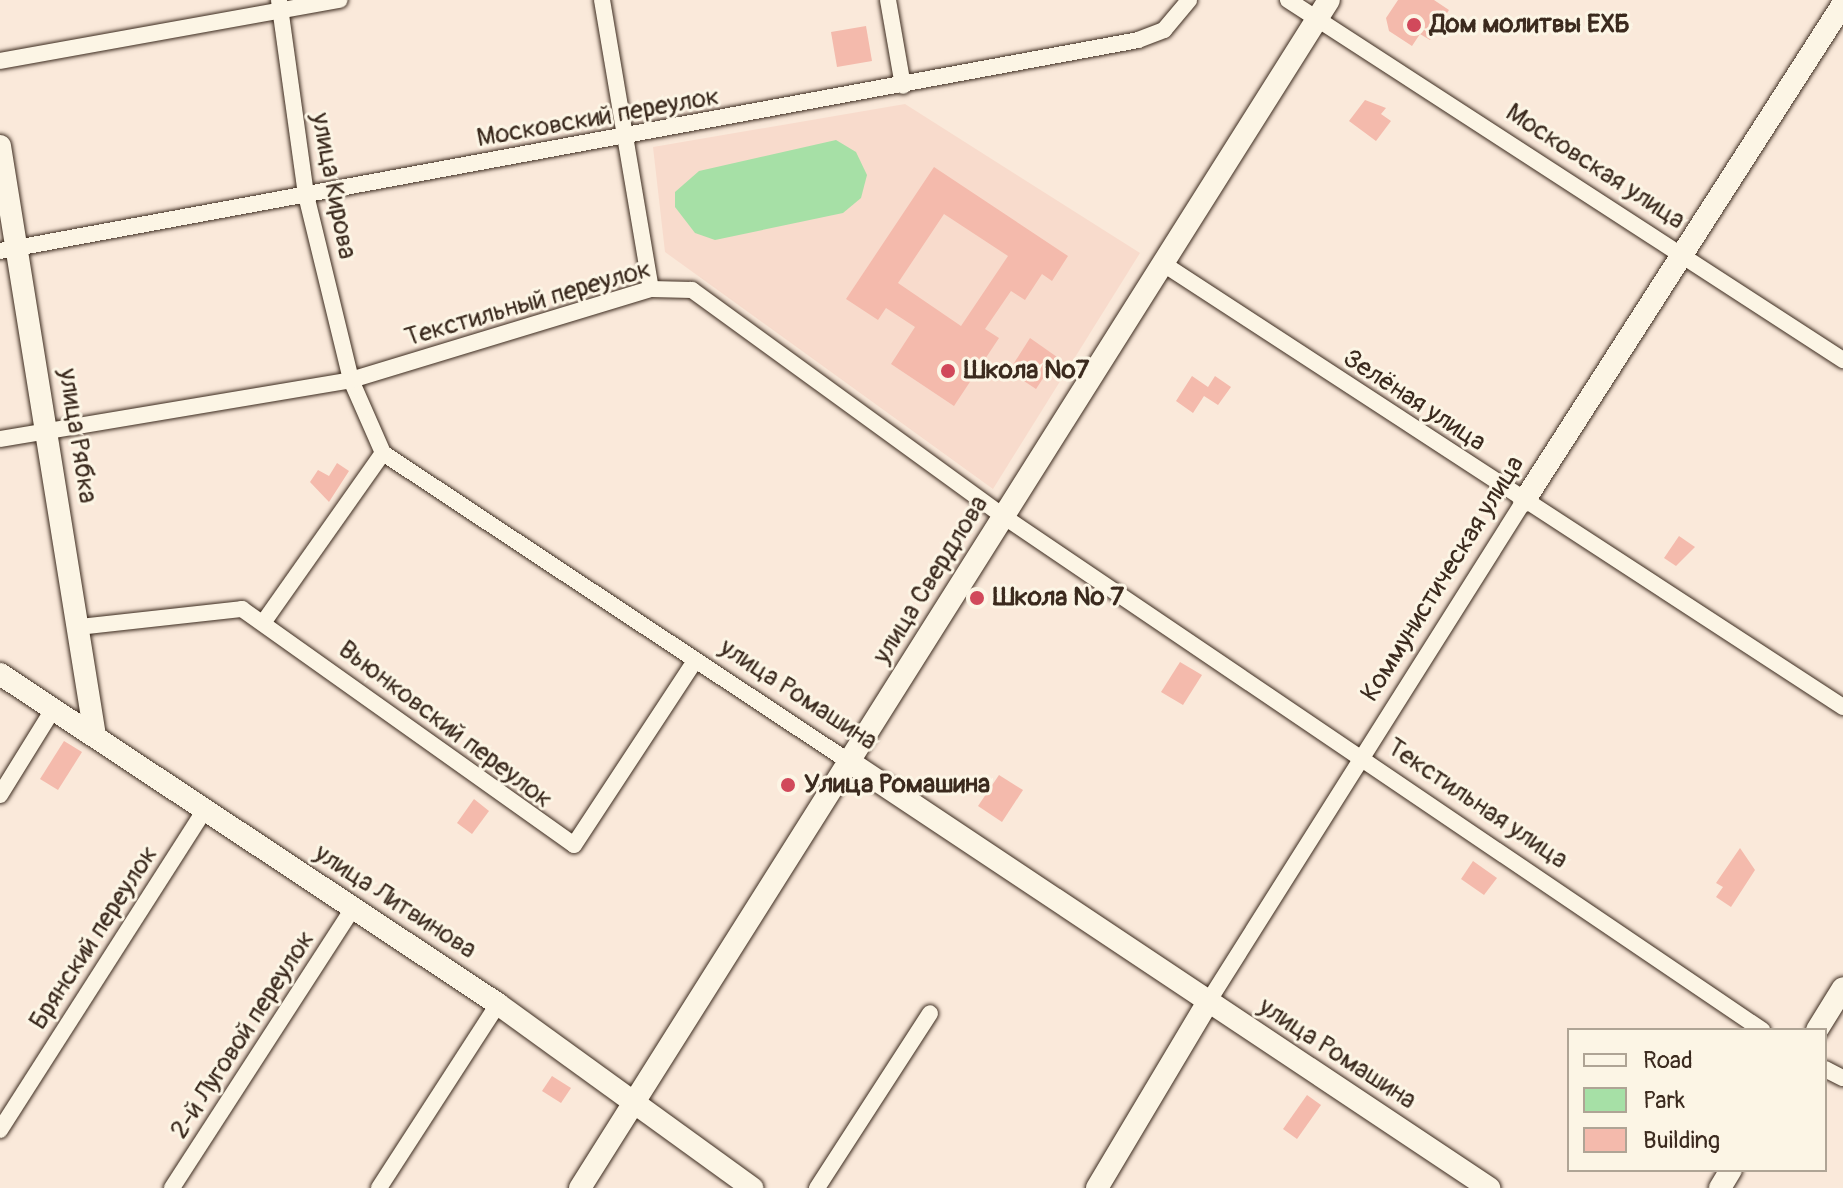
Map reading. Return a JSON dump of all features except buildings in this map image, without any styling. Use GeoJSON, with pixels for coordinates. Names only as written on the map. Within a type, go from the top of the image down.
{"type":"FeatureCollection","features":[{"type":"Feature","properties":{"kind":"main road","name":"Коммунистическая улица"},"geometry":{"type":"LineString","coordinates":[[1524,501],[1840,4]]}},
{"type":"Feature","properties":{"kind":"main road","name":"улица Свердлова"},"geometry":{"type":"LineString","coordinates":[[580,1188],[851,763],[1324,8]]}},
{"type":"Feature","properties":{"kind":"main road","name":"улица Рябка"},"geometry":{"type":"LineString","coordinates":[[0,146],[9,249],[48,430],[95,736]]}},
{"type":"Feature","properties":{"kind":"main road","name":"улица Литвинова"},"geometry":{"type":"LineString","coordinates":[[0,674],[95,736],[203,813],[354,907],[498,1004],[631,1105],[752,1188]]}},
{"type":"Feature","properties":{"kind":"main road","name":"улица Ромашина"},"geometry":{"type":"LineString","coordinates":[[851,763],[1489,1188]]}},
{"type":"Feature","properties":{"kind":"main road"},"geometry":{"type":"LineString","coordinates":[[1818,1028],[1843,988]]}},
{"type":"Feature","properties":{"kind":"main road","name":"Коммунистическая улица"},"geometry":{"type":"LineString","coordinates":[[1097,1188],[1208,1002]]}},
{"type":"Feature","properties":{"kind":"street"},"geometry":{"type":"LineString","coordinates":[[0,61],[280,5],[340,0]]}},
{"type":"Feature","properties":{"kind":"street"},"geometry":{"type":"LineString","coordinates":[[602,0],[651,289]]}},
{"type":"Feature","properties":{"kind":"street"},"geometry":{"type":"LineString","coordinates":[[888,0],[903,86]]}},
{"type":"Feature","properties":{"kind":"street","name":"Московский переулок"},"geometry":{"type":"LineString","coordinates":[[9,249],[903,86],[1138,40],[1164,30],[1189,0]]}},
{"type":"Feature","properties":{"kind":"street"},"geometry":{"type":"LineString","coordinates":[[1288,0],[1324,8]]}},
{"type":"Feature","properties":{"kind":"street","name":"улица Кирова"},"geometry":{"type":"LineString","coordinates":[[280,5],[306,195],[351,380]]}},
{"type":"Feature","properties":{"kind":"street","name":"Московская улица"},"geometry":{"type":"LineString","coordinates":[[1324,8],[1843,360]]}},
{"type":"Feature","properties":{"kind":"street","name":"Зелёная улица"},"geometry":{"type":"LineString","coordinates":[[1162,263],[1843,707]]}},
{"type":"Feature","properties":{"kind":"street","name":"Текстильный переулок"},"geometry":{"type":"LineString","coordinates":[[0,439],[351,380],[651,289],[692,290],[1003,516]]}},
{"type":"Feature","properties":{"kind":"street"},"geometry":{"type":"LineString","coordinates":[[265,620],[383,453],[351,380]]}},
{"type":"Feature","properties":{"kind":"street","name":"улица Ромашина"},"geometry":{"type":"LineString","coordinates":[[383,453],[851,763]]}},
{"type":"Feature","properties":{"kind":"street","name":"Коммунистическая улица"},"geometry":{"type":"LineString","coordinates":[[1208,1002],[1366,758],[1524,501]]}},
{"type":"Feature","properties":{"kind":"street","name":"Текстильная улица"},"geometry":{"type":"LineString","coordinates":[[1003,516],[1366,758],[1759,1028]]}},
{"type":"Feature","properties":{"kind":"street","name":"Вьюнковский переулок"},"geometry":{"type":"LineString","coordinates":[[79,627],[219,608],[265,620],[574,845],[695,661]]}},
{"type":"Feature","properties":{"kind":"street"},"geometry":{"type":"LineString","coordinates":[[0,795],[54,708]]}},
{"type":"Feature","properties":{"kind":"street","name":"Брянский переулок"},"geometry":{"type":"LineString","coordinates":[[0,1130],[203,813]]}},
{"type":"Feature","properties":{"kind":"street","name":"2-й Луговой переулок"},"geometry":{"type":"LineString","coordinates":[[172,1188],[354,907]]}},
{"type":"Feature","properties":{"kind":"street"},"geometry":{"type":"LineString","coordinates":[[379,1188],[498,1004]]}},
{"type":"Feature","properties":{"kind":"street"},"geometry":{"type":"LineString","coordinates":[[817,1188],[930,1013]]}},
{"type":"Feature","properties":{"kind":"shaded area","name":"Школа №7"},"geometry":{"type":"Polygon","coordinates":[[[905,104],[1140,253],[993,489],[665,252],[653,147],[905,104]]]}},
{"type":"Feature","properties":{"kind":"green space"},"geometry":{"type":"Polygon","coordinates":[[[836,140],[856,152],[867,175],[861,198],[843,213],[715,240],[695,233],[675,207],[675,192],[699,171],[836,140]]]}},
{"type":"Feature","properties":{"kind":"place","name":"Дом молитвы ЕХБ"},"geometry":{"type":"Point","coordinates":[1414,25]}},
{"type":"Feature","properties":{"kind":"place","name":"Школа №7"},"geometry":{"type":"Point","coordinates":[948,371]}},
{"type":"Feature","properties":{"kind":"place","name":"Школа № 7"},"geometry":{"type":"Point","coordinates":[977,598]}},
{"type":"Feature","properties":{"kind":"place","name":"Улица Ромашина"},"geometry":{"type":"Point","coordinates":[788,785]}}]}
